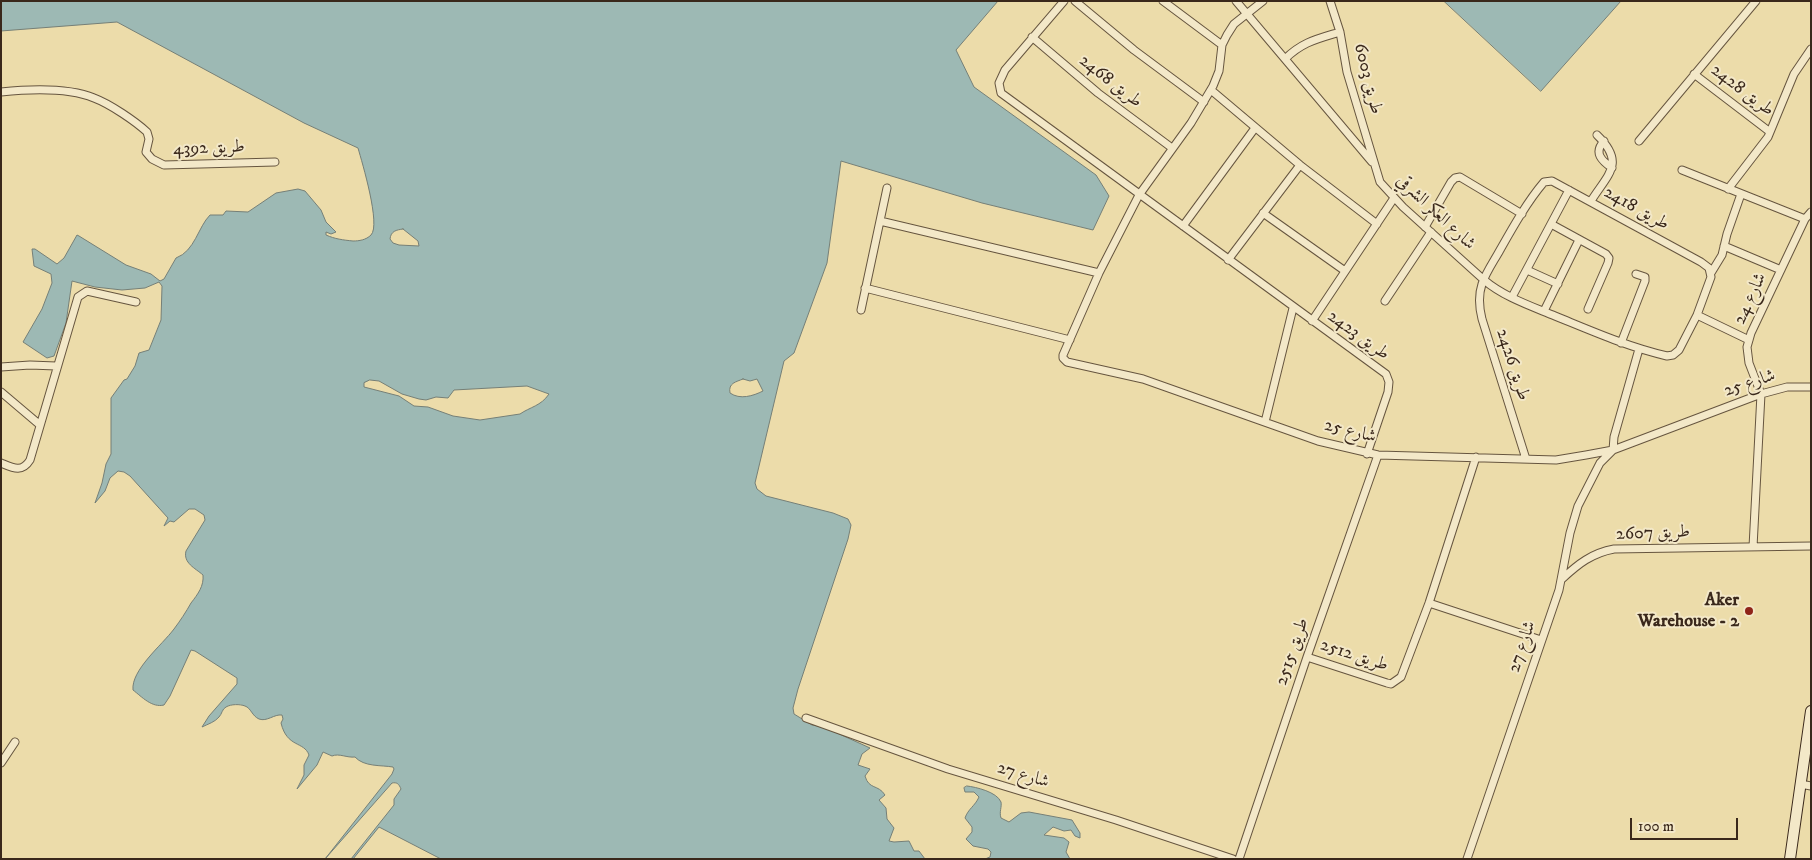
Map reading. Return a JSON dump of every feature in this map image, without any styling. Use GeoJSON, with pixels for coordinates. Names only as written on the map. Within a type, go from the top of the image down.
{"type":"FeatureCollection","features":[{"type":"Feature","properties":{"kind":"street","name":"طريق 2423"},"geometry":{"type":"LineString","coordinates":[[1064,1],[1032,36],[1000,77],[998,84],[1001,93],[1293,308],[1386,374],[1389,382],[1388,392],[1367,454]]}},
{"type":"Feature","properties":{"kind":"street"},"geometry":{"type":"LineString","coordinates":[[1075,1],[1134,50],[1204,102]]}},
{"type":"Feature","properties":{"kind":"street"},"geometry":{"type":"LineString","coordinates":[[1163,1],[1222,45],[1230,29],[1262,1]]}},
{"type":"Feature","properties":{"kind":"street","name":"شارع العكر الشرقي"},"geometry":{"type":"LineString","coordinates":[[1236,1],[1374,164],[1380,182],[1394,198],[1484,280],[1494,288],[1512,297],[1639,349]]}},
{"type":"Feature","properties":{"kind":"street","name":"طريق 6003"},"geometry":{"type":"LineString","coordinates":[[1330,1],[1340,32],[1347,72],[1374,164]]}},
{"type":"Feature","properties":{"kind":"street","name":"طريق 2428"},"geometry":{"type":"LineString","coordinates":[[1639,140],[1756,1]]}},
{"type":"Feature","properties":{"kind":"street"},"geometry":{"type":"LineString","coordinates":[[1285,59],[1296,48],[1312,40],[1340,32]]}},
{"type":"Feature","properties":{"kind":"street","name":"طريق 2468"},"geometry":{"type":"LineString","coordinates":[[1032,36],[1098,93],[1172,148]]}},
{"type":"Feature","properties":{"kind":"street","name":"شارع 25"},"geometry":{"type":"LineString","coordinates":[[1222,45],[1219,72],[1211,90],[1139,195],[1099,273],[1064,355],[1063,358],[1067,362],[1104,369],[1143,380],[1318,441],[1367,454],[1378,455],[1556,460],[1613,450],[1761,394],[1787,387],[1811,387]]}},
{"type":"Feature","properties":{"kind":"street","name":"طريق 2428"},"geometry":{"type":"LineString","coordinates":[[1728,189],[1770,132],[1791,80],[1811,49]]}},
{"type":"Feature","properties":{"kind":"street","name":"طريق 2428"},"geometry":{"type":"LineString","coordinates":[[1694,74],[1770,132]]}},
{"type":"Feature","properties":{"kind":"street"},"geometry":{"type":"LineString","coordinates":[[1211,90],[1300,166],[1377,224]]}},
{"type":"Feature","properties":{"kind":"street","name":"طريق 4392"},"geometry":{"type":"LineString","coordinates":[[1,92],[71,92],[95,98],[147,132],[149,140],[146,152],[152,159],[164,165],[276,162]]}},
{"type":"Feature","properties":{"kind":"street"},"geometry":{"type":"LineString","coordinates":[[1183,226],[1255,128]]}},
{"type":"Feature","properties":{"kind":"street"},"geometry":{"type":"LineString","coordinates":[[1591,201],[1614,162],[1604,141],[1597,135]]}},
{"type":"Feature","properties":{"kind":"street"},"geometry":{"type":"LineString","coordinates":[[1604,141],[1598,150],[1600,157],[1612,168]]}},
{"type":"Feature","properties":{"kind":"street"},"geometry":{"type":"LineString","coordinates":[[1228,260],[1300,166]]}},
{"type":"Feature","properties":{"kind":"street"},"geometry":{"type":"LineString","coordinates":[[1682,170],[1805,219]]}},
{"type":"Feature","properties":{"kind":"street"},"geometry":{"type":"LineString","coordinates":[[1386,301],[1428,230],[1454,178],[1460,177],[1522,214]]}},
{"type":"Feature","properties":{"kind":"street","name":"طريق 2418"},"geometry":{"type":"LineString","coordinates":[[1543,184],[1547,181],[1552,181],[1591,201],[1706,265],[1711,273]]}},
{"type":"Feature","properties":{"kind":"street","name":"طريق 2426"},"geometry":{"type":"LineString","coordinates":[[1526,459],[1482,319],[1479,302],[1484,280],[1522,214],[1543,184]]}},
{"type":"Feature","properties":{"kind":"street"},"geometry":{"type":"LineString","coordinates":[[861,310],[887,188]]}},
{"type":"Feature","properties":{"kind":"street"},"geometry":{"type":"LineString","coordinates":[[1512,297],[1569,190]]}},
{"type":"Feature","properties":{"kind":"street"},"geometry":{"type":"LineString","coordinates":[[1613,450],[1614,437],[1639,349],[1667,356],[1673,355],[1679,350],[1697,315],[1710,282],[1711,273],[1719,262],[1741,194]]}},
{"type":"Feature","properties":{"kind":"street"},"geometry":{"type":"LineString","coordinates":[[1312,321],[1394,198]]}},
{"type":"Feature","properties":{"kind":"street","name":"شارع 24"},"geometry":{"type":"LineString","coordinates":[[1761,394],[1749,363],[1748,340],[1805,219],[1811,212]]}},
{"type":"Feature","properties":{"kind":"street"},"geometry":{"type":"LineString","coordinates":[[1263,214],[1345,271]]}},
{"type":"Feature","properties":{"kind":"street"},"geometry":{"type":"LineString","coordinates":[[880,220],[1099,273]]}},
{"type":"Feature","properties":{"kind":"street"},"geometry":{"type":"LineString","coordinates":[[1550,224],[1606,254],[1609,258],[1588,308]]}},
{"type":"Feature","properties":{"kind":"street"},"geometry":{"type":"LineString","coordinates":[[1544,311],[1579,240]]}},
{"type":"Feature","properties":{"kind":"street"},"geometry":{"type":"LineString","coordinates":[[1724,246],[1781,270]]}},
{"type":"Feature","properties":{"kind":"street"},"geometry":{"type":"LineString","coordinates":[[1527,270],[1558,284]]}},
{"type":"Feature","properties":{"kind":"street"},"geometry":{"type":"LineString","coordinates":[[1621,343],[1646,281],[1645,278],[1636,274]]}},
{"type":"Feature","properties":{"kind":"street"},"geometry":{"type":"LineString","coordinates":[[865,288],[1070,340]]}},
{"type":"Feature","properties":{"kind":"street"},"geometry":{"type":"LineString","coordinates":[[1,463],[14,469],[20,469],[26,466],[30,460],[75,302],[82,293],[92,292],[136,302]]}},
{"type":"Feature","properties":{"kind":"street"},"geometry":{"type":"LineString","coordinates":[[1265,422],[1293,308]]}},
{"type":"Feature","properties":{"kind":"street"},"geometry":{"type":"LineString","coordinates":[[1697,315],[1748,340]]}},
{"type":"Feature","properties":{"kind":"street"},"geometry":{"type":"LineString","coordinates":[[1,367],[56,366]]}},
{"type":"Feature","properties":{"kind":"street"},"geometry":{"type":"LineString","coordinates":[[1,392],[40,425]]}},
{"type":"Feature","properties":{"kind":"street"},"geometry":{"type":"LineString","coordinates":[[1753,547],[1761,394]]}},
{"type":"Feature","properties":{"kind":"street","name":"شارع 27"},"geometry":{"type":"LineString","coordinates":[[1467,859],[1562,579],[1570,533],[1578,506],[1600,463],[1613,450]]}},
{"type":"Feature","properties":{"kind":"street","name":"طريق 2515"},"geometry":{"type":"LineString","coordinates":[[1239,859],[1378,455]]}},
{"type":"Feature","properties":{"kind":"street","name":"طريق 2512"},"geometry":{"type":"LineString","coordinates":[[1307,657],[1392,684],[1401,677],[1429,603],[1476,457]]}},
{"type":"Feature","properties":{"kind":"street","name":"طريق 2607"},"geometry":{"type":"LineString","coordinates":[[1562,579],[1586,559],[1607,550],[1622,548],[1811,546]]}},
{"type":"Feature","properties":{"kind":"street"},"geometry":{"type":"LineString","coordinates":[[1429,603],[1541,640]]}},
{"type":"Feature","properties":{"kind":"street"},"geometry":{"type":"LineString","coordinates":[[1790,859],[1805,785],[1811,711]]}},
{"type":"Feature","properties":{"kind":"street","name":"شارع 27"},"geometry":{"type":"LineString","coordinates":[[806,718],[948,768],[1116,820],[1233,859]]}},
{"type":"Feature","properties":{"kind":"street"},"geometry":{"type":"LineString","coordinates":[[1,763],[15,742]]}},
{"type":"Feature","properties":{"kind":"water"},"geometry":{"type":"Polygon","coordinates":[[[1,1],[998,1],[956,50],[974,87],[1096,175],[1109,196],[1093,230],[982,203],[841,161],[827,263],[794,353],[784,361],[755,483],[757,489],[766,496],[833,513],[848,519],[851,525],[798,689],[793,708],[794,714],[812,725],[824,727],[870,748],[862,754],[858,765],[870,769],[865,776],[867,780],[885,795],[879,800],[886,808],[887,819],[894,828],[889,841],[909,841],[914,851],[919,851],[925,859],[441,859],[379,827],[353,859],[351,859],[394,805],[394,799],[401,789],[398,784],[392,783],[325,859],[392,774],[393,767],[368,764],[355,757],[332,756],[323,752],[317,765],[297,789],[304,775],[304,765],[309,755],[307,751],[287,737],[281,723],[282,715],[262,720],[257,718],[247,707],[233,705],[225,708],[216,720],[202,727],[209,716],[237,684],[237,678],[195,651],[191,650],[164,705],[155,705],[133,690],[137,674],[142,666],[178,623],[198,593],[203,579],[203,575],[190,565],[186,559],[186,551],[205,520],[204,515],[195,509],[189,509],[174,522],[170,521],[164,526],[168,518],[130,476],[118,471],[110,478],[105,491],[95,503],[106,464],[111,454],[111,398],[124,380],[127,379],[135,366],[139,353],[149,350],[161,320],[162,286],[159,282],[145,288],[122,290],[95,287],[72,281],[66,323],[54,356],[47,358],[23,342],[42,309],[52,283],[51,274],[34,266],[32,249],[35,249],[57,264],[64,258],[77,235],[126,265],[151,274],[160,281],[164,279],[176,258],[188,250],[210,215],[223,215],[226,211],[248,212],[276,193],[298,189],[305,191],[321,210],[326,222],[336,232],[331,234],[326,232],[326,235],[339,239],[358,241],[369,237],[373,229],[374,219],[370,193],[358,148],[304,123],[117,22],[1,31],[1,1]],[[403,229],[396,230],[391,234],[390,239],[393,243],[419,246],[418,241],[403,229]],[[743,379],[735,382],[730,387],[730,393],[734,395],[742,397],[751,396],[763,391],[757,379],[750,381],[743,379]],[[370,380],[364,383],[364,387],[399,396],[414,406],[428,407],[453,416],[480,420],[520,414],[539,404],[549,394],[527,386],[454,390],[448,398],[436,397],[426,400],[402,394],[379,381],[370,380]]]}},
{"type":"Feature","properties":{"kind":"water"},"geometry":{"type":"Polygon","coordinates":[[[1444,1],[1621,1],[1541,91],[1444,1]]]}},
{"type":"Feature","properties":{"kind":"water"},"geometry":{"type":"Polygon","coordinates":[[[967,786],[981,789],[999,798],[1001,802],[1001,818],[1009,822],[1021,813],[1029,812],[1072,820],[1080,833],[1080,838],[1075,836],[1071,830],[1064,831],[1053,827],[1044,835],[1064,838],[1069,842],[1066,852],[1070,859],[985,859],[990,857],[991,852],[988,849],[973,846],[966,839],[972,832],[972,827],[965,818],[979,797],[974,792],[965,792],[964,788],[967,786]]]}},
{"type":"Feature","properties":{"kind":"place","name":"Aker Warehouse - 2"},"geometry":{"type":"Point","coordinates":[1749,611]}}]}
